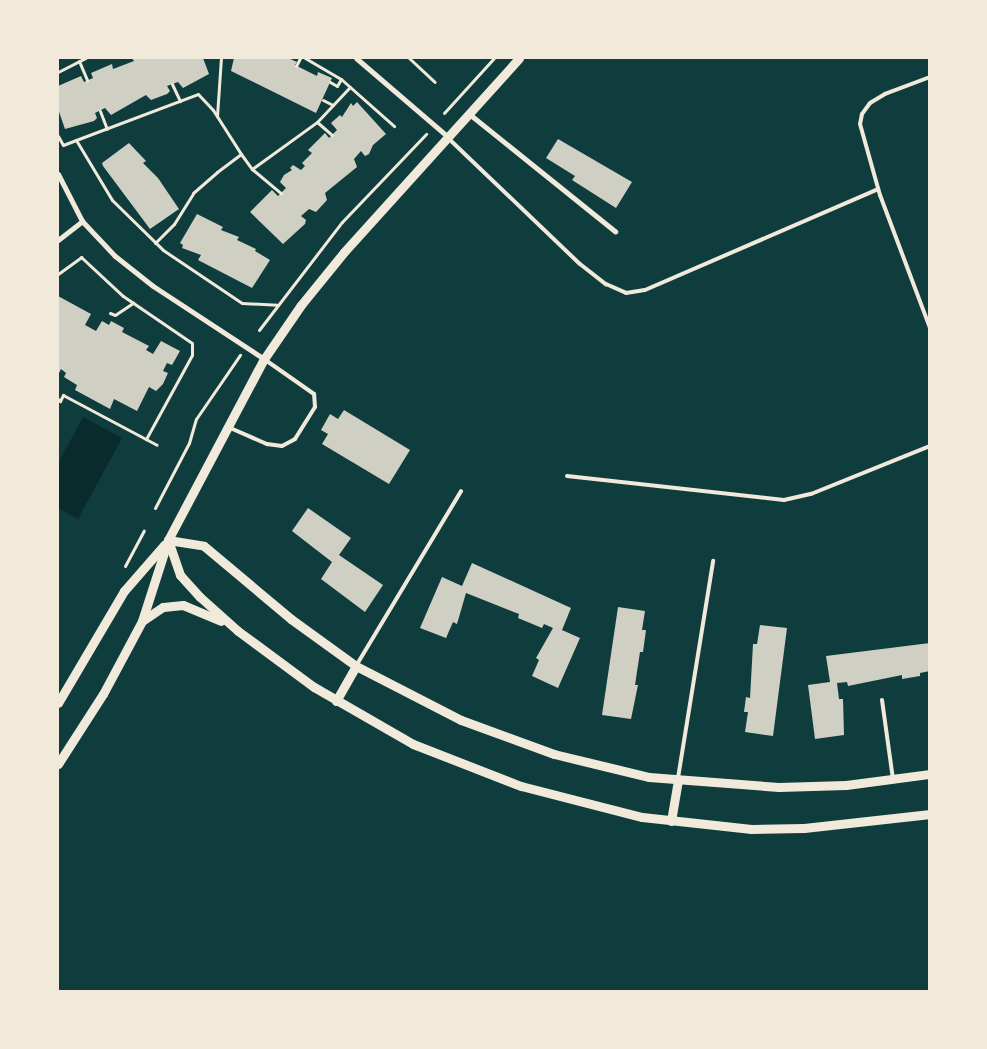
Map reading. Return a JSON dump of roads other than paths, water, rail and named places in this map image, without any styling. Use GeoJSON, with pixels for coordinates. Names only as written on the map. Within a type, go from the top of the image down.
{"type":"FeatureCollection","features":[{"type":"Feature","properties":{"kind":"street"},"geometry":{"type":"LineString","coordinates":[[356,58],[447,136]]}},
{"type":"Feature","properties":{"kind":"street"},"geometry":{"type":"LineString","coordinates":[[58,764],[103,694],[142,621],[168,540],[264,359],[302,305],[344,252],[519,58]]}},
{"type":"Feature","properties":{"kind":"street"},"geometry":{"type":"LineString","coordinates":[[468,113],[615,232]]}},
{"type":"Feature","properties":{"kind":"street"},"geometry":{"type":"LineString","coordinates":[[58,174],[82,221],[114,256],[153,286],[264,359]]}},
{"type":"Feature","properties":{"kind":"street"},"geometry":{"type":"LineString","coordinates":[[58,240],[82,221]]}},
{"type":"Feature","properties":{"kind":"street"},"geometry":{"type":"LineString","coordinates":[[168,540],[180,575],[238,631]]}},
{"type":"Feature","properties":{"kind":"street"},"geometry":{"type":"LineString","coordinates":[[168,540],[204,546],[291,619],[356,666],[453,716],[502,737],[594,766],[678,780],[779,787],[846,785],[930,774]]}},
{"type":"Feature","properties":{"kind":"street"},"geometry":{"type":"LineString","coordinates":[[58,703],[124,591],[168,540]]}},
{"type":"Feature","properties":{"kind":"street"},"geometry":{"type":"LineString","coordinates":[[142,621],[164,607],[183,604],[203,611],[238,631],[336,701],[413,744],[512,783],[588,806],[671,821],[751,829],[804,828],[930,814]]}},
{"type":"Feature","properties":{"kind":"street"},"geometry":{"type":"LineString","coordinates":[[336,701],[356,666]]}},
{"type":"Feature","properties":{"kind":"street"},"geometry":{"type":"LineString","coordinates":[[671,821],[678,780]]}},
{"type":"Feature","properties":{"kind":"lane"},"geometry":{"type":"LineString","coordinates":[[930,77],[884,94],[870,103],[862,114],[863,144],[930,328]]}},
{"type":"Feature","properties":{"kind":"lane"},"geometry":{"type":"LineString","coordinates":[[447,136],[580,264],[606,284],[626,293],[645,290],[878,189]]}},
{"type":"Feature","properties":{"kind":"lane"},"geometry":{"type":"LineString","coordinates":[[228,426],[267,444],[282,446],[295,439],[315,407],[314,394],[264,359]]}},
{"type":"Feature","properties":{"kind":"lane"},"geometry":{"type":"LineString","coordinates":[[567,476],[784,500],[811,494],[930,446]]}},
{"type":"Feature","properties":{"kind":"lane"},"geometry":{"type":"LineString","coordinates":[[356,666],[461,491]]}},
{"type":"Feature","properties":{"kind":"lane"},"geometry":{"type":"LineString","coordinates":[[678,780],[713,561]]}},
{"type":"Feature","properties":{"kind":"lane"},"geometry":{"type":"LineString","coordinates":[[882,700],[893,779]]}},
{"type":"Feature","properties":{"kind":"water"},"geometry":{"type":"Polygon","coordinates":[[[83,417],[122,438],[78,519],[58,508],[58,464],[83,417]]]}}]}
